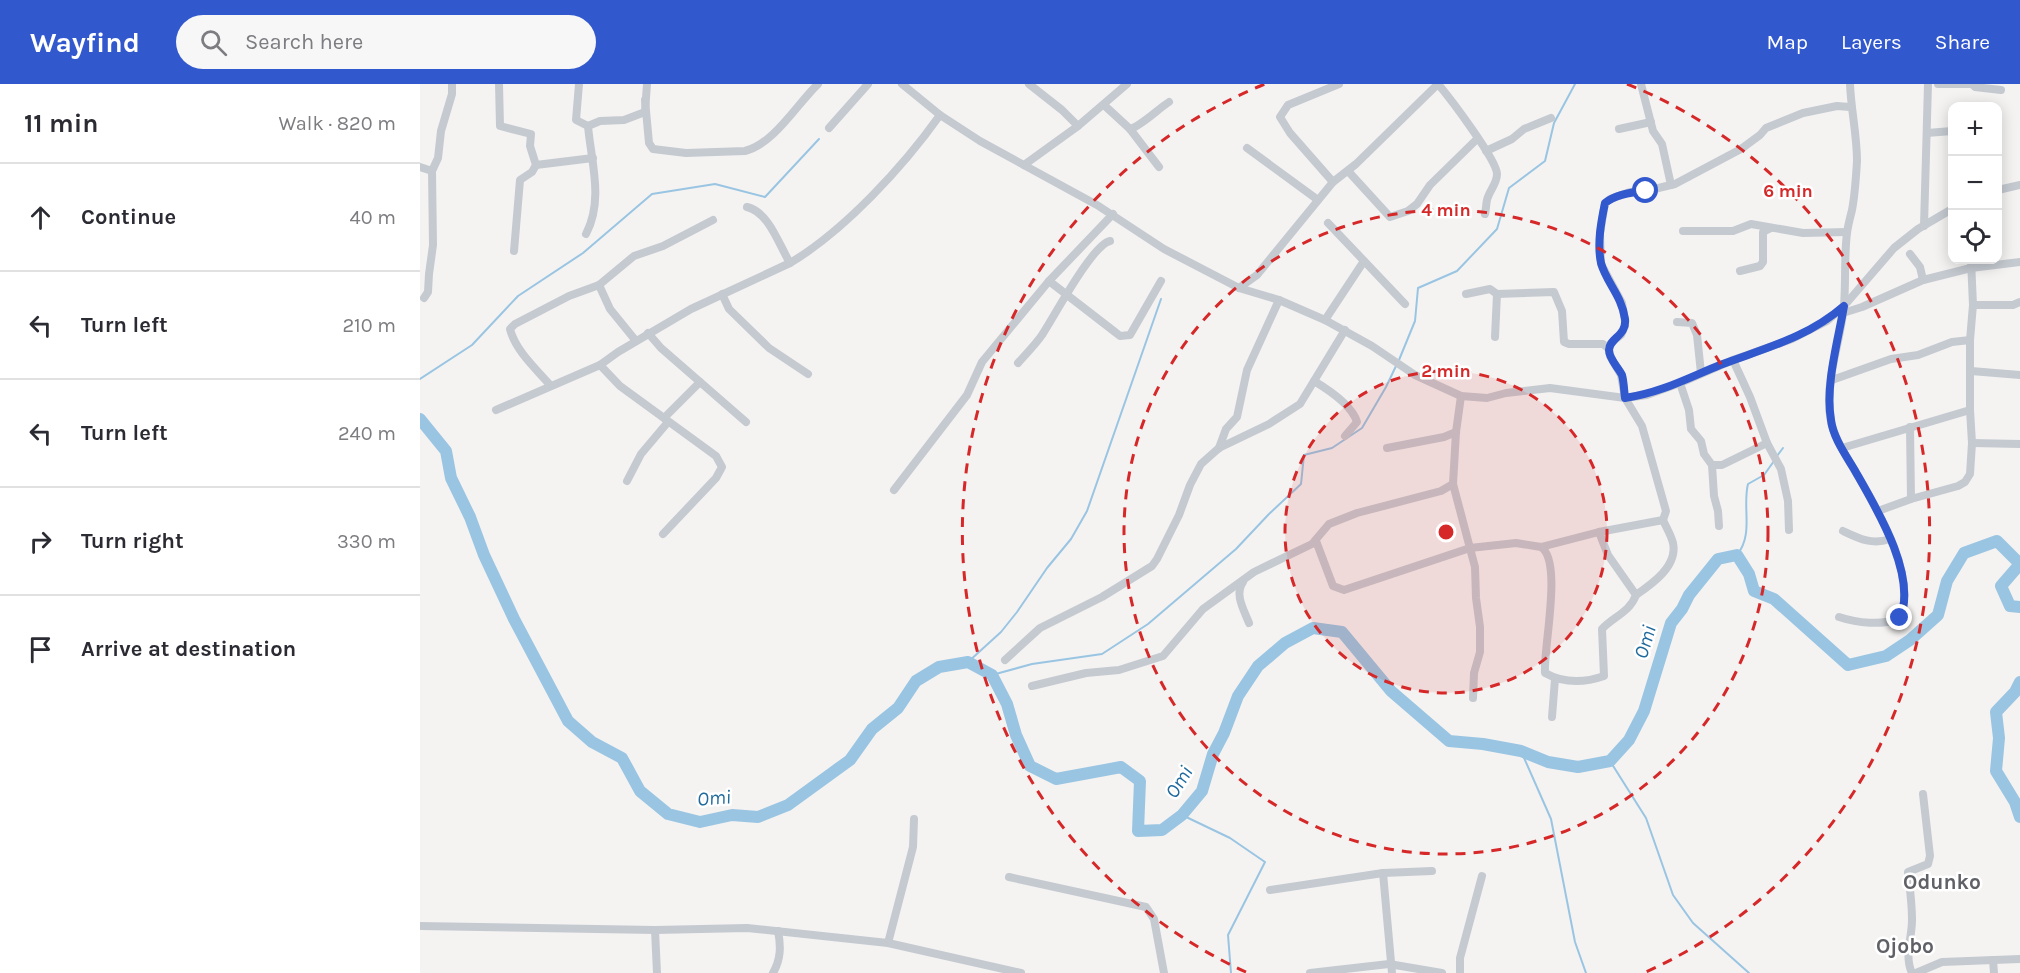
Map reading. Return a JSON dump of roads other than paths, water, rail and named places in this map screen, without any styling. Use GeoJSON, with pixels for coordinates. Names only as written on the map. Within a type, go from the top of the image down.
{"type":"FeatureCollection","features":[{"type":"Feature","properties":{"kind":"street"},"geometry":{"type":"LineString","coordinates":[[424,298],[428,292],[433,245],[432,171],[438,158],[441,131],[452,94],[452,84]]}},
{"type":"Feature","properties":{"kind":"street"},"geometry":{"type":"LineString","coordinates":[[499,84],[500,126],[531,134],[530,146],[536,165],[532,172],[520,180],[514,251]]}},
{"type":"Feature","properties":{"kind":"street"},"geometry":{"type":"LineString","coordinates":[[579,84],[576,120],[588,126],[600,121],[624,120],[645,112],[646,84]]}},
{"type":"Feature","properties":{"kind":"street"},"geometry":{"type":"LineString","coordinates":[[645,100],[649,142],[653,149],[686,153],[745,151],[754,149],[771,135],[818,84]]}},
{"type":"Feature","properties":{"kind":"street"},"geometry":{"type":"LineString","coordinates":[[829,128],[868,84]]}},
{"type":"Feature","properties":{"kind":"street"},"geometry":{"type":"LineString","coordinates":[[902,84],[940,115],[980,141],[1113,214],[1164,249],[1239,288],[1279,300],[1325,320],[1345,330],[1415,375],[1461,396],[1487,398],[1506,393],[1550,388],[1625,398],[1647,395],[1680,383],[1733,360],[1792,339],[1827,321],[1844,310],[1894,248],[1951,210]]}},
{"type":"Feature","properties":{"kind":"street"},"geometry":{"type":"LineString","coordinates":[[1029,84],[1078,126]]}},
{"type":"Feature","properties":{"kind":"street"},"geometry":{"type":"LineString","coordinates":[[1024,165],[1078,126],[1127,84]]}},
{"type":"Feature","properties":{"kind":"street"},"geometry":{"type":"LineString","coordinates":[[1333,182],[1290,133],[1280,117],[1288,105],[1339,84]]}},
{"type":"Feature","properties":{"kind":"street"},"geometry":{"type":"LineString","coordinates":[[1239,288],[1257,274],[1333,182],[1348,171],[1438,84],[1456,104],[1495,163],[1497,175],[1493,189],[1487,198],[1485,214]]}},
{"type":"Feature","properties":{"kind":"street"},"geometry":{"type":"LineString","coordinates":[[1641,84],[1653,131],[1662,144],[1671,185]]}},
{"type":"Feature","properties":{"kind":"street"},"geometry":{"type":"LineString","coordinates":[[1839,617],[1853,622],[1893,621],[1900,618],[1903,611],[1904,586],[1900,565],[1878,510],[1842,448],[1831,421],[1829,395],[1844,310],[1847,232],[1852,209],[1857,159],[1850,107],[1850,84]]}},
{"type":"Feature","properties":{"kind":"street"},"geometry":{"type":"LineString","coordinates":[[1924,226],[1928,84]]}},
{"type":"Feature","properties":{"kind":"street"},"geometry":{"type":"LineString","coordinates":[[1938,84],[1972,84],[1975,87],[2001,90]]}},
{"type":"Feature","properties":{"kind":"street"},"geometry":{"type":"LineString","coordinates":[[1130,129],[1137,127],[1169,102]]}},
{"type":"Feature","properties":{"kind":"street"},"geometry":{"type":"LineString","coordinates":[[1104,105],[1130,129],[1159,167]]}},
{"type":"Feature","properties":{"kind":"street"},"geometry":{"type":"LineString","coordinates":[[1541,547],[1549,558],[1551,606],[1544,660],[1545,673],[1555,679],[1590,681],[1604,676],[1602,629],[1623,613],[1634,601],[1636,595],[1656,581],[1667,566],[1673,543],[1663,520],[1666,511],[1642,426],[1625,398],[1622,375],[1610,356],[1611,343],[1621,335],[1625,321],[1622,303],[1601,264],[1600,233],[1605,203],[1630,192],[1671,185],[1741,149],[1766,128],[1803,113],[1837,106],[1850,107]]}},
{"type":"Feature","properties":{"kind":"street"},"geometry":{"type":"LineString","coordinates":[[496,410],[600,365],[648,333],[691,309],[790,263],[817,246],[846,220],[918,146],[940,115]]}},
{"type":"Feature","properties":{"kind":"street"},"geometry":{"type":"LineString","coordinates":[[1486,151],[1504,143],[1524,129],[1551,118]]}},
{"type":"Feature","properties":{"kind":"street"},"geometry":{"type":"LineString","coordinates":[[1619,129],[1651,122]]}},
{"type":"Feature","properties":{"kind":"street"},"geometry":{"type":"LineString","coordinates":[[586,234],[594,208],[595,182],[594,158],[590,147],[588,126]]}},
{"type":"Feature","properties":{"kind":"street"},"geometry":{"type":"LineString","coordinates":[[1927,134],[1948,132]]}},
{"type":"Feature","properties":{"kind":"street"},"geometry":{"type":"LineString","coordinates":[[1348,171],[1390,217],[1408,212],[1417,204],[1430,185],[1477,139]]}},
{"type":"Feature","properties":{"kind":"street"},"geometry":{"type":"LineString","coordinates":[[1247,148],[1318,200]]}},
{"type":"Feature","properties":{"kind":"street"},"geometry":{"type":"LineString","coordinates":[[536,165],[594,158]]}},
{"type":"Feature","properties":{"kind":"street"},"geometry":{"type":"LineString","coordinates":[[420,167],[432,171]]}},
{"type":"Feature","properties":{"kind":"street"},"geometry":{"type":"LineString","coordinates":[[2002,189],[2020,185]]}},
{"type":"Feature","properties":{"kind":"street"},"geometry":{"type":"LineString","coordinates":[[747,207],[756,209],[766,221],[790,263]]}},
{"type":"Feature","properties":{"kind":"street"},"geometry":{"type":"LineString","coordinates":[[894,490],[967,395],[982,362],[1049,281],[1113,214]]}},
{"type":"Feature","properties":{"kind":"street"},"geometry":{"type":"LineString","coordinates":[[550,385],[529,361],[511,335],[510,329],[549,306],[599,285],[628,260],[687,235],[713,220]]}},
{"type":"Feature","properties":{"kind":"street"},"geometry":{"type":"LineString","coordinates":[[1328,223],[1405,304]]}},
{"type":"Feature","properties":{"kind":"street"},"geometry":{"type":"LineString","coordinates":[[1683,231],[1733,231],[1751,225],[1761,225],[1803,233],[1847,232]]}},
{"type":"Feature","properties":{"kind":"street"},"geometry":{"type":"LineString","coordinates":[[1740,271],[1761,266],[1763,232],[1771,228]]}},
{"type":"Feature","properties":{"kind":"street"},"geometry":{"type":"LineString","coordinates":[[1018,363],[1041,336],[1065,295],[1097,251],[1110,241]]}},
{"type":"Feature","properties":{"kind":"street"},"geometry":{"type":"LineString","coordinates":[[1910,254],[1920,267],[1923,280]]}},
{"type":"Feature","properties":{"kind":"street"},"geometry":{"type":"LineString","coordinates":[[1325,320],[1364,261]]}},
{"type":"Feature","properties":{"kind":"street"},"geometry":{"type":"LineString","coordinates":[[2002,263],[2020,262]]}},
{"type":"Feature","properties":{"kind":"street"},"geometry":{"type":"LineString","coordinates":[[1844,310],[1862,307],[1923,280],[1971,264],[1973,305],[1970,340],[1972,443],[1970,474],[1965,482],[1958,486],[1878,510]]}},
{"type":"Feature","properties":{"kind":"street"},"geometry":{"type":"LineString","coordinates":[[1049,281],[1114,332],[1124,336],[1130,335],[1161,281]]}},
{"type":"Feature","properties":{"kind":"street"},"geometry":{"type":"LineString","coordinates":[[599,285],[610,309],[636,341]]}},
{"type":"Feature","properties":{"kind":"street"},"geometry":{"type":"LineString","coordinates":[[1466,294],[1490,289],[1497,294],[1554,292],[1562,311],[1564,342],[1603,344],[1609,349]]}},
{"type":"Feature","properties":{"kind":"street"},"geometry":{"type":"LineString","coordinates":[[722,294],[729,309],[769,348],[808,374]]}},
{"type":"Feature","properties":{"kind":"street"},"geometry":{"type":"LineString","coordinates":[[1495,337],[1497,294]]}},
{"type":"Feature","properties":{"kind":"street"},"geometry":{"type":"LineString","coordinates":[[1219,448],[1226,429],[1237,417],[1247,370],[1279,300]]}},
{"type":"Feature","properties":{"kind":"street"},"geometry":{"type":"LineString","coordinates":[[1973,305],[2018,304]]}},
{"type":"Feature","properties":{"kind":"street"},"geometry":{"type":"LineString","coordinates":[[1677,322],[1692,323],[1697,335],[1701,373]]}},
{"type":"Feature","properties":{"kind":"street"},"geometry":{"type":"LineString","coordinates":[[1005,660],[1040,628],[1102,597],[1152,566],[1179,515],[1201,464],[1219,448],[1293,410],[1306,396],[1345,330]]}},
{"type":"Feature","properties":{"kind":"street"},"geometry":{"type":"LineString","coordinates":[[648,333],[661,348],[746,422]]}},
{"type":"Feature","properties":{"kind":"street"},"geometry":{"type":"LineString","coordinates":[[1832,380],[1891,359],[1918,355],[1952,342],[1970,340]]}},
{"type":"Feature","properties":{"kind":"street"},"geometry":{"type":"LineString","coordinates":[[1733,360],[1767,443],[1781,469],[1788,501],[1790,530]]}},
{"type":"Feature","properties":{"kind":"street"},"geometry":{"type":"LineString","coordinates":[[600,365],[620,386],[716,456],[722,467],[716,478],[663,534]]}},
{"type":"Feature","properties":{"kind":"street"},"geometry":{"type":"LineString","coordinates":[[1971,371],[2020,375]]}},
{"type":"Feature","properties":{"kind":"street"},"geometry":{"type":"LineString","coordinates":[[1314,381],[1328,390],[1355,415],[1357,422],[1345,436]]}},
{"type":"Feature","properties":{"kind":"street"},"geometry":{"type":"LineString","coordinates":[[627,481],[641,454],[666,420],[700,382]]}},
{"type":"Feature","properties":{"kind":"street"},"geometry":{"type":"LineString","coordinates":[[1680,383],[1689,410],[1691,429],[1701,441],[1704,454],[1712,465],[1719,526]]}},
{"type":"Feature","properties":{"kind":"street"},"geometry":{"type":"LineString","coordinates":[[1461,396],[1453,484],[1475,567],[1480,652],[1474,673],[1473,698]]}},
{"type":"Feature","properties":{"kind":"street"},"geometry":{"type":"LineString","coordinates":[[1842,448],[1970,410]]}},
{"type":"Feature","properties":{"kind":"street"},"geometry":{"type":"LineString","coordinates":[[1910,427],[1911,499]]}},
{"type":"Feature","properties":{"kind":"street"},"geometry":{"type":"LineString","coordinates":[[1387,448],[1444,437],[1456,432]]}},
{"type":"Feature","properties":{"kind":"street"},"geometry":{"type":"LineString","coordinates":[[1712,465],[1722,465],[1767,443]]}},
{"type":"Feature","properties":{"kind":"street"},"geometry":{"type":"LineString","coordinates":[[1972,443],[2020,444]]}},
{"type":"Feature","properties":{"kind":"street"},"geometry":{"type":"LineString","coordinates":[[1032,686],[1086,673],[1119,669],[1163,656],[1203,609],[1254,572],[1316,541],[1329,524],[1358,513],[1441,491],[1453,484]]}},
{"type":"Feature","properties":{"kind":"street"},"geometry":{"type":"LineString","coordinates":[[1316,541],[1333,586],[1344,590],[1470,548],[1516,543],[1541,547],[1599,532],[1663,520]]}},
{"type":"Feature","properties":{"kind":"street"},"geometry":{"type":"LineString","coordinates":[[1843,531],[1863,541],[1879,543],[1890,539]]}},
{"type":"Feature","properties":{"kind":"street"},"geometry":{"type":"LineString","coordinates":[[1599,532],[1608,555],[1636,595]]}},
{"type":"Feature","properties":{"kind":"street"},"geometry":{"type":"LineString","coordinates":[[1245,579],[1240,585],[1239,596],[1249,623]]}},
{"type":"Feature","properties":{"kind":"street"},"geometry":{"type":"LineString","coordinates":[[1552,717],[1555,679]]}},
{"type":"Feature","properties":{"kind":"street"},"geometry":{"type":"LineString","coordinates":[[1923,794],[1930,856],[1928,864],[1908,872],[1912,923],[1908,966],[1914,973],[1942,962],[2020,959]]}},
{"type":"Feature","properties":{"kind":"street"},"geometry":{"type":"LineString","coordinates":[[888,943],[913,847],[914,819]]}},
{"type":"Feature","properties":{"kind":"street"},"geometry":{"type":"LineString","coordinates":[[1270,890],[1383,873],[1432,871]]}},
{"type":"Feature","properties":{"kind":"street"},"geometry":{"type":"LineString","coordinates":[[1383,873],[1390,968]]}},
{"type":"Feature","properties":{"kind":"street"},"geometry":{"type":"LineString","coordinates":[[1460,973],[1460,958],[1482,876]]}},
{"type":"Feature","properties":{"kind":"street"},"geometry":{"type":"LineString","coordinates":[[1009,877],[1146,907],[1154,919],[1164,973]]}},
{"type":"Feature","properties":{"kind":"street"},"geometry":{"type":"LineString","coordinates":[[420,926],[655,930],[747,928],[888,943],[986,970],[1021,973]]}},
{"type":"Feature","properties":{"kind":"street"},"geometry":{"type":"LineString","coordinates":[[655,930],[657,973]]}},
{"type":"Feature","properties":{"kind":"street"},"geometry":{"type":"LineString","coordinates":[[773,973],[778,965],[781,944],[778,931]]}},
{"type":"Feature","properties":{"kind":"street"},"geometry":{"type":"LineString","coordinates":[[1993,960],[1994,973]]}},
{"type":"Feature","properties":{"kind":"street"},"geometry":{"type":"LineString","coordinates":[[1310,973],[1390,968],[1442,973]]}},
{"type":"Feature","properties":{"kind":"waterway"},"geometry":{"type":"LineString","coordinates":[[1399,360],[1415,321],[1418,288],[1457,271],[1497,229],[1509,188],[1545,161],[1554,123],[1575,84]]}},
{"type":"Feature","properties":{"kind":"waterway"},"geometry":{"type":"LineString","coordinates":[[420,379],[472,345],[518,296],[583,253],[652,194],[715,184],[765,197],[819,139]]}},
{"type":"Feature","properties":{"kind":"waterway"},"geometry":{"type":"LineString","coordinates":[[968,662],[1001,632],[1017,612],[1047,568],[1071,539],[1087,511],[1161,299]]}},
{"type":"Feature","properties":{"kind":"waterway"},"geometry":{"type":"LineString","coordinates":[[992,675],[1032,664],[1102,654],[1148,624],[1236,549],[1301,484],[1304,455],[1332,448],[1362,428],[1396,366]]}},
{"type":"Feature","properties":{"kind":"waterway","name":"Omi"},"geometry":{"type":"LineString","coordinates":[[420,419],[446,451],[451,478],[470,517],[484,555],[514,619],[568,721],[592,742],[622,758],[640,791],[668,814],[700,822],[732,815],[758,817],[788,805],[850,760],[872,729],[898,708],[916,681],[939,667],[968,662],[992,675],[1007,704],[1016,735],[1030,766],[1056,779],[1121,767],[1140,781],[1138,831],[1162,830],[1182,815],[1202,791],[1213,754],[1238,696],[1258,666],[1285,643],[1313,628],[1342,632],[1391,691],[1449,741],[1521,751],[1548,762],[1578,767],[1610,761],[1629,740],[1644,711],[1671,623],[1689,595],[1718,559],[1737,555],[1749,574],[1754,591],[1774,599],[1848,665],[1886,656],[1910,640],[1938,615],[1947,581],[1964,553],[1997,541],[2020,564],[2001,586],[2010,606],[2020,607]]}},
{"type":"Feature","properties":{"kind":"waterway"},"geometry":{"type":"LineString","coordinates":[[1777,456],[1783,448]]}},
{"type":"Feature","properties":{"kind":"waterway"},"geometry":{"type":"LineString","coordinates":[[1737,555],[1745,538],[1748,484],[1764,475],[1774,461]]}},
{"type":"Feature","properties":{"kind":"waterway","name":"Omi"},"geometry":{"type":"LineString","coordinates":[[2020,682],[2015,692],[1996,712],[1999,738],[1996,771],[2015,802],[2020,817]]}},
{"type":"Feature","properties":{"kind":"waterway"},"geometry":{"type":"LineString","coordinates":[[1521,751],[1551,819],[1575,942],[1586,973]]}},
{"type":"Feature","properties":{"kind":"waterway"},"geometry":{"type":"LineString","coordinates":[[1610,761],[1646,818],[1673,895],[1693,923],[1749,973]]}},
{"type":"Feature","properties":{"kind":"waterway"},"geometry":{"type":"LineString","coordinates":[[1182,815],[1230,838],[1265,862],[1228,935],[1231,973]]}},
{"type":"Feature","properties":{"kind":"district","name":"Odunko"},"geometry":{"type":"Point","coordinates":[1942,882]}},
{"type":"Feature","properties":{"kind":"district","name":"Ojobo"},"geometry":{"type":"Point","coordinates":[1905,946]}}]}
